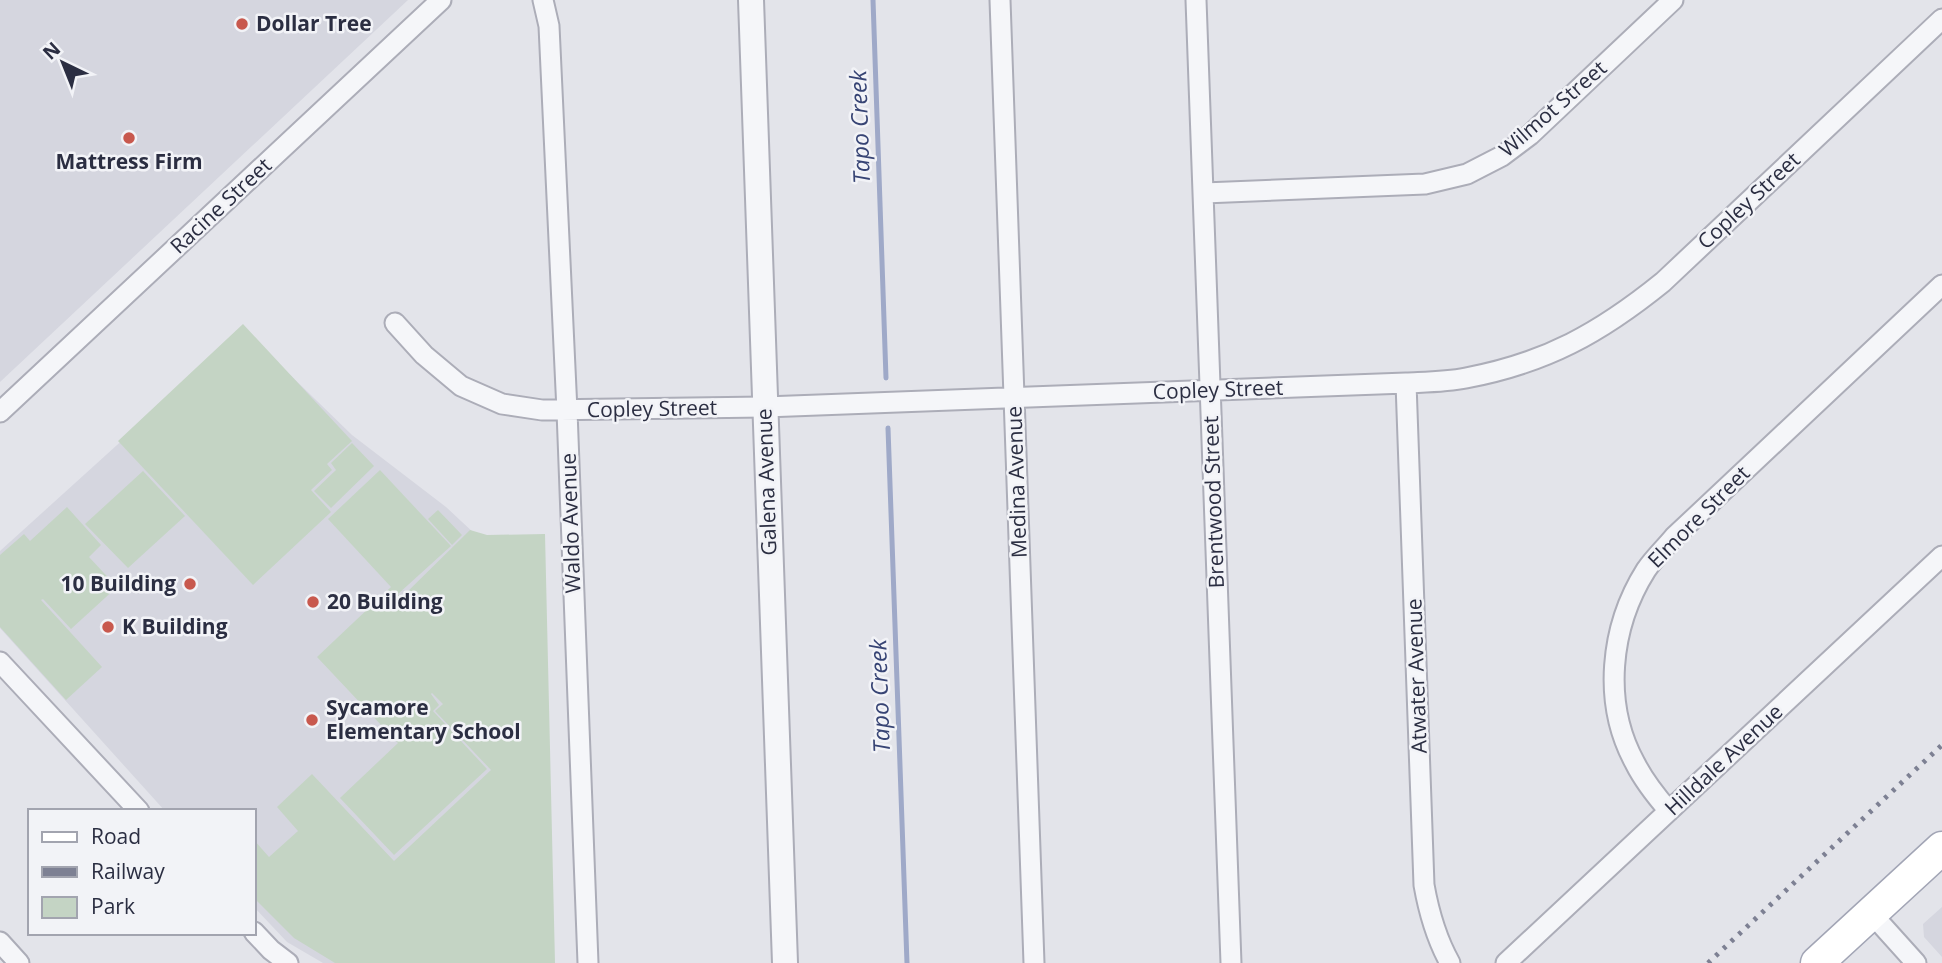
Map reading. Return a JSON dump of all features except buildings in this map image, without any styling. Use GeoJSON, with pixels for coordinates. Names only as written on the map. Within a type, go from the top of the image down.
{"type":"FeatureCollection","features":[{"type":"Feature","properties":{"kind":"main road"},"geometry":{"type":"LineString","coordinates":[[1817,963],[1942,848]]}},
{"type":"Feature","properties":{"kind":"street","name":"Racine Street"},"geometry":{"type":"LineString","coordinates":[[0,411],[441,0]]}},
{"type":"Feature","properties":{"kind":"street","name":"Waldo Avenue"},"geometry":{"type":"LineString","coordinates":[[542,0],[549,26],[588,963]]}},
{"type":"Feature","properties":{"kind":"street","name":"Galena Avenue"},"geometry":{"type":"LineString","coordinates":[[751,0],[785,963]]}},
{"type":"Feature","properties":{"kind":"street","name":"Medina Avenue"},"geometry":{"type":"LineString","coordinates":[[1000,0],[1034,963]]}},
{"type":"Feature","properties":{"kind":"street","name":"Brentwood Street"},"geometry":{"type":"LineString","coordinates":[[1196,0],[1231,963]]}},
{"type":"Feature","properties":{"kind":"street","name":"Wilmot Street"},"geometry":{"type":"LineString","coordinates":[[1204,193],[1426,184],[1467,174],[1502,156],[1531,135],[1673,0]]}},
{"type":"Feature","properties":{"kind":"street","name":"Copley Street"},"geometry":{"type":"LineString","coordinates":[[395,323],[424,355],[461,386],[502,404],[542,410],[765,407],[1463,379],[1518,366],[1576,342],[1627,311],[1662,282],[1942,19]]}},
{"type":"Feature","properties":{"kind":"street","name":"Elmore Street"},"geometry":{"type":"LineString","coordinates":[[1669,811],[1649,788],[1633,761],[1621,728],[1614,694],[1614,660],[1620,627],[1633,593],[1648,567],[1674,537],[1942,285]]}},
{"type":"Feature","properties":{"kind":"street","name":"Atwater Avenue"},"geometry":{"type":"LineString","coordinates":[[1406,383],[1424,885],[1439,944],[1450,963]]}},
{"type":"Feature","properties":{"kind":"street","name":"Hilldale Avenue"},"geometry":{"type":"LineString","coordinates":[[1506,963],[1942,556]]}},
{"type":"Feature","properties":{"kind":"street"},"geometry":{"type":"LineString","coordinates":[[0,662],[137,809]]}},
{"type":"Feature","properties":{"kind":"street"},"geometry":{"type":"LineString","coordinates":[[1871,913],[1916,963]]}},
{"type":"Feature","properties":{"kind":"street"},"geometry":{"type":"LineString","coordinates":[[256,934],[288,963]]}},
{"type":"Feature","properties":{"kind":"street"},"geometry":{"type":"LineString","coordinates":[[0,942],[19,963]]}},
{"type":"Feature","properties":{"kind":"shaded area"},"geometry":{"type":"Polygon","coordinates":[[[0,0],[408,0],[0,382],[0,0]]]}},
{"type":"Feature","properties":{"kind":"shaded area","name":"Sycamore Elementary School"},"geometry":{"type":"Polygon","coordinates":[[[244,330],[352,435],[446,507],[491,549],[547,963],[323,963],[287,942],[256,909],[256,809],[163,809],[0,628],[0,551],[244,330]]]}},
{"type":"Feature","properties":{"kind":"shaded area"},"geometry":{"type":"Polygon","coordinates":[[[1942,907],[1942,957],[1924,937],[1923,924],[1942,907]]]}},
{"type":"Feature","properties":{"kind":"green space"},"geometry":{"type":"Polygon","coordinates":[[[243,324],[352,441],[327,464],[332,470],[311,490],[331,512],[253,585],[118,441],[243,324]]]}},
{"type":"Feature","properties":{"kind":"green space"},"geometry":{"type":"Polygon","coordinates":[[[352,443],[374,466],[331,508],[314,491],[336,470],[331,463],[352,443]]]}},
{"type":"Feature","properties":{"kind":"green space"},"geometry":{"type":"Polygon","coordinates":[[[380,470],[451,546],[398,594],[401,598],[470,530],[487,535],[545,534],[555,963],[335,963],[294,938],[256,900],[256,842],[269,857],[298,831],[277,807],[312,774],[394,861],[491,770],[435,711],[443,704],[432,693],[439,705],[433,711],[487,769],[394,855],[340,798],[398,743],[317,657],[391,587],[328,519],[380,470]]]}},
{"type":"Feature","properties":{"kind":"green space"},"geometry":{"type":"Polygon","coordinates":[[[143,471],[185,516],[128,568],[85,524],[143,471]]]}},
{"type":"Feature","properties":{"kind":"green space"},"geometry":{"type":"Polygon","coordinates":[[[67,507],[101,545],[89,557],[117,587],[71,629],[43,599],[41,600],[102,667],[66,700],[0,627],[0,555],[24,534],[30,541],[67,507]]]}},
{"type":"Feature","properties":{"kind":"green space"},"geometry":{"type":"Polygon","coordinates":[[[438,510],[462,535],[452,545],[428,519],[438,510]]]}},
{"type":"Feature","properties":{"kind":"waterway","name":"Tapo Creek"},"geometry":{"type":"LineString","coordinates":[[873,0],[886,378]]}},
{"type":"Feature","properties":{"kind":"waterway","name":"Tapo Creek"},"geometry":{"type":"LineString","coordinates":[[888,428],[907,963]]}},
{"type":"Feature","properties":{"kind":"railway"},"geometry":{"type":"LineString","coordinates":[[1708,963],[1942,745]]}},
{"type":"Feature","properties":{"kind":"place","name":"Dollar Tree"},"geometry":{"type":"Point","coordinates":[242,24]}},
{"type":"Feature","properties":{"kind":"place","name":"Mattress Firm"},"geometry":{"type":"Point","coordinates":[129,138]}},
{"type":"Feature","properties":{"kind":"place","name":"10 Building"},"geometry":{"type":"Point","coordinates":[190,584]}},
{"type":"Feature","properties":{"kind":"place","name":"20 Building"},"geometry":{"type":"Point","coordinates":[313,602]}},
{"type":"Feature","properties":{"kind":"place","name":"K Building"},"geometry":{"type":"Point","coordinates":[108,627]}},
{"type":"Feature","properties":{"kind":"place","name":"Sycamore Elementary School"},"geometry":{"type":"Point","coordinates":[312,720]}}]}
